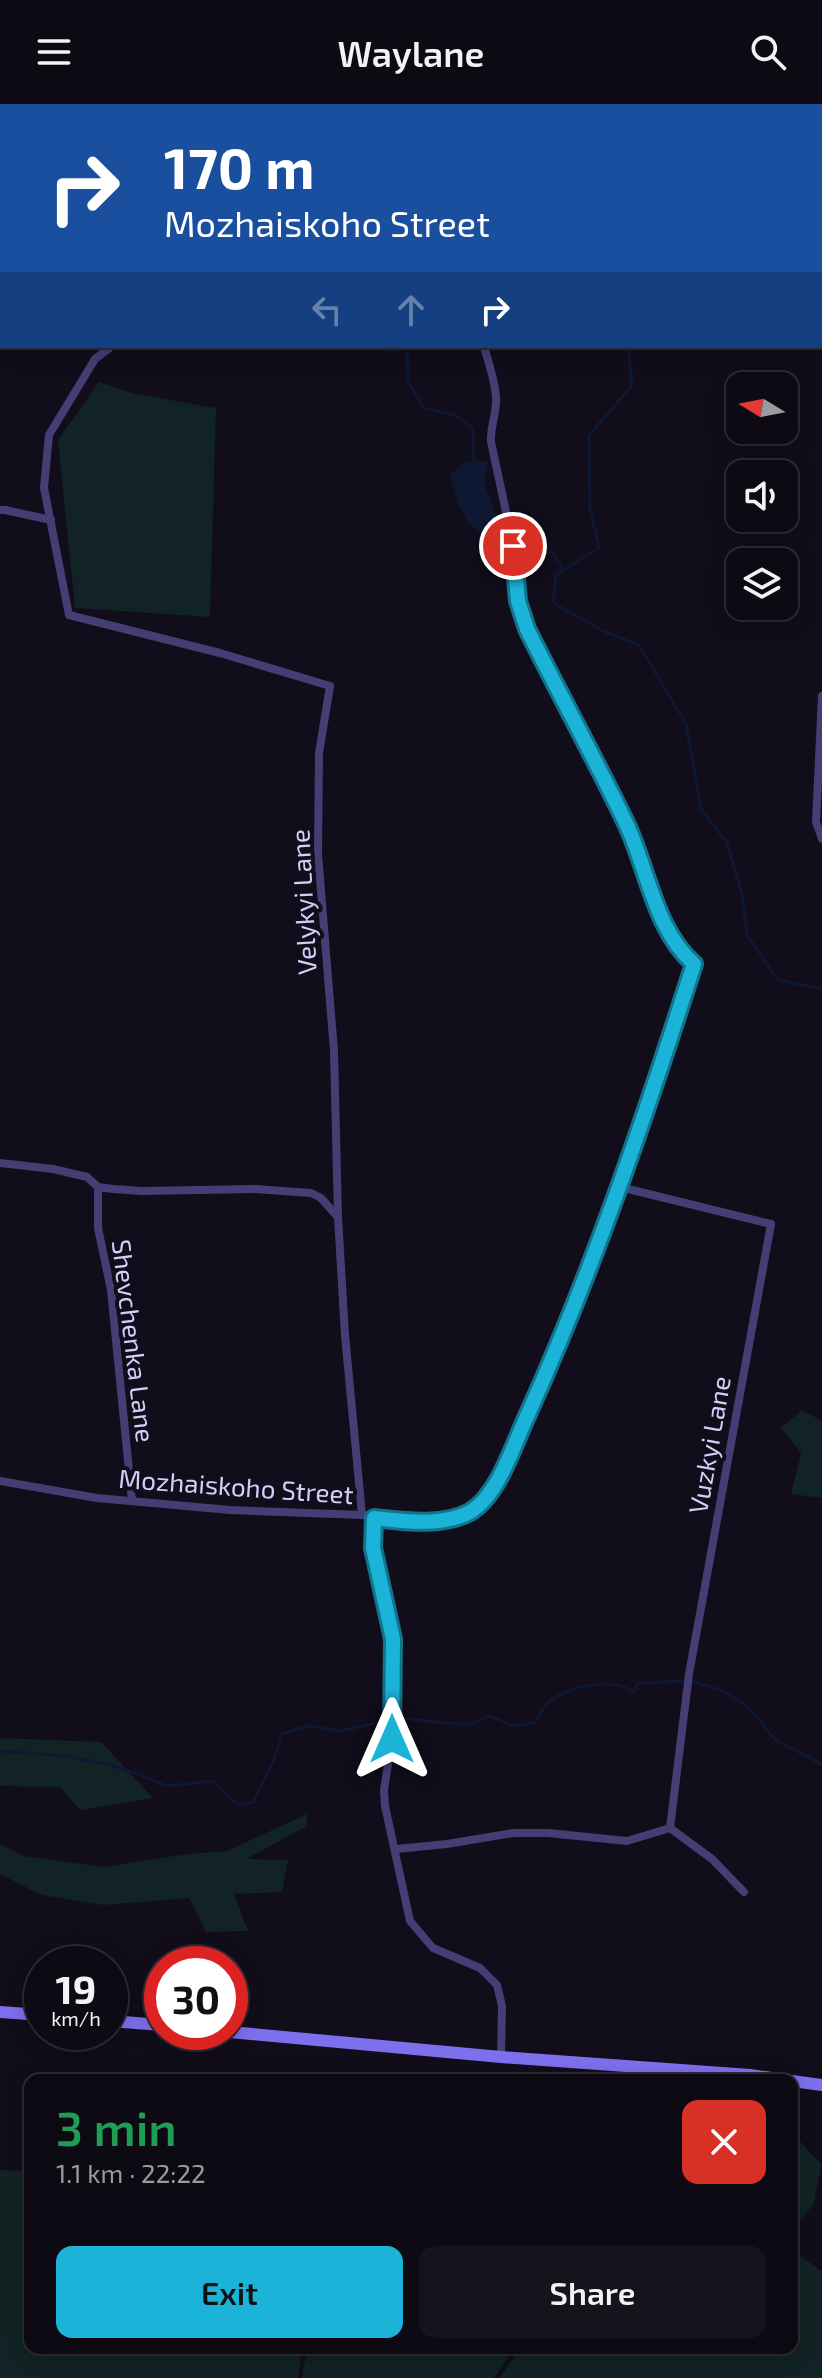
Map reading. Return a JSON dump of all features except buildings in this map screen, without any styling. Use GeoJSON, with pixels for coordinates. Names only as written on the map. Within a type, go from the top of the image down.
{"type":"FeatureCollection","features":[{"type":"Feature","properties":{"kind":"main road"},"geometry":{"type":"LineString","coordinates":[[0,2012],[24,2014]]}},
{"type":"Feature","properties":{"kind":"main road"},"geometry":{"type":"LineString","coordinates":[[248,2034],[501,2057],[736,2074]]}},
{"type":"Feature","properties":{"kind":"main road"},"geometry":{"type":"LineString","coordinates":[[798,2081],[822,2085]]}},
{"type":"Feature","properties":{"kind":"street","name":"Velykyi Lane"},"geometry":{"type":"LineString","coordinates":[[109,348],[95,359],[49,435],[44,488],[69,615],[220,653],[330,686],[319,753],[318,854],[334,1051],[338,1217],[362,1515]]}},
{"type":"Feature","properties":{"kind":"street"},"geometry":{"type":"LineString","coordinates":[[484,348],[496,396],[491,442],[511,535]]}},
{"type":"Feature","properties":{"kind":"street"},"geometry":{"type":"LineString","coordinates":[[0,510],[51,520]]}},
{"type":"Feature","properties":{"kind":"street","name":"Mozhaiskoho Street"},"geometry":{"type":"LineString","coordinates":[[0,1481],[97,1498],[413,1521],[447,1519],[471,1511],[494,1488],[559,1346],[620,1187],[694,964],[678,950],[659,911],[627,824],[527,629],[518,601],[513,546]]}},
{"type":"Feature","properties":{"kind":"street"},"geometry":{"type":"LineString","coordinates":[[822,696],[816,822],[822,839]]}},
{"type":"Feature","properties":{"kind":"street"},"geometry":{"type":"LineString","coordinates":[[0,1163],[53,1169],[87,1177],[98,1187],[142,1191],[240,1189],[311,1193],[321,1198],[338,1217]]}},
{"type":"Feature","properties":{"kind":"street","name":"Shevchenka Lane"},"geometry":{"type":"LineString","coordinates":[[98,1187],[98,1228],[111,1290],[132,1501]]}},
{"type":"Feature","properties":{"kind":"street","name":"Vuzkyi Lane"},"geometry":{"type":"LineString","coordinates":[[620,1187],[771,1224],[689,1674],[670,1828]]}},
{"type":"Feature","properties":{"kind":"street"},"geometry":{"type":"LineString","coordinates":[[374,1518],[373,1548],[393,1639],[392,1739],[384,1790],[391,1838],[396,1849],[410,1921],[433,1948],[480,1968],[497,1985],[502,2006],[501,2057]]}},
{"type":"Feature","properties":{"kind":"street"},"geometry":{"type":"LineString","coordinates":[[396,1849],[513,1833],[548,1833],[627,1841],[670,1828],[712,1859],[744,1892]]}},
{"type":"Feature","properties":{"kind":"shaded area"},"geometry":{"type":"Polygon","coordinates":[[[99,382],[131,393],[216,408],[210,617],[75,608],[58,440],[99,382]]]}},
{"type":"Feature","properties":{"kind":"shaded area"},"geometry":{"type":"Polygon","coordinates":[[[802,1410],[822,1421],[822,1498],[791,1494],[801,1453],[781,1428],[802,1410]]]}},
{"type":"Feature","properties":{"kind":"shaded area"},"geometry":{"type":"Polygon","coordinates":[[[0,1738],[101,1742],[153,1798],[80,1810],[60,1787],[0,1786],[0,1738]]]}},
{"type":"Feature","properties":{"kind":"shaded area"},"geometry":{"type":"Polygon","coordinates":[[[307,1814],[307,1826],[246,1859],[288,1860],[282,1892],[234,1894],[248,1931],[206,1932],[189,1898],[103,1905],[41,1895],[0,1874],[0,1844],[24,1856],[104,1867],[227,1851],[307,1814]]]}},
{"type":"Feature","properties":{"kind":"shaded area"},"geometry":{"type":"Polygon","coordinates":[[[798,2139],[821,2164],[814,2204],[798,2221],[798,2139]]]}},
{"type":"Feature","properties":{"kind":"shaded area"},"geometry":{"type":"Polygon","coordinates":[[[0,2170],[24,2171],[24,2354],[301,2354],[298,2378],[0,2378],[0,2170]]]}},
{"type":"Feature","properties":{"kind":"shaded area"},"geometry":{"type":"Polygon","coordinates":[[[798,2255],[822,2271],[822,2378],[499,2378],[517,2354],[798,2354],[798,2255]]]}},
{"type":"Feature","properties":{"kind":"shaded area"},"geometry":{"type":"Polygon","coordinates":[[[306,2354],[510,2354],[494,2378],[303,2378],[306,2354]]]}},
{"type":"Feature","properties":{"kind":"water"},"geometry":{"type":"Polygon","coordinates":[[[488,461],[485,486],[507,542],[504,551],[481,536],[467,520],[457,501],[450,475],[464,462],[488,461]]]}},
{"type":"Feature","properties":{"kind":"waterway"},"geometry":{"type":"LineString","coordinates":[[378,348],[394,351],[399,348]]}},
{"type":"Feature","properties":{"kind":"waterway"},"geometry":{"type":"LineString","coordinates":[[407,348],[408,382],[424,408],[455,415],[473,428],[474,463]]}},
{"type":"Feature","properties":{"kind":"waterway"},"geometry":{"type":"LineString","coordinates":[[564,570],[599,547],[590,509],[589,435],[632,386],[628,348]]}},
{"type":"Feature","properties":{"kind":"waterway"},"geometry":{"type":"LineString","coordinates":[[518,539],[546,547],[563,570],[556,575],[553,603],[603,631],[639,645],[686,724],[701,809],[727,843],[742,893],[747,935],[778,980],[822,989]]}},
{"type":"Feature","properties":{"kind":"waterway"},"geometry":{"type":"LineString","coordinates":[[398,1718],[468,1725],[490,1716],[514,1726],[535,1723],[549,1702],[579,1687],[603,1684],[625,1687],[634,1692],[638,1683],[686,1681]]}},
{"type":"Feature","properties":{"kind":"waterway"},"geometry":{"type":"LineString","coordinates":[[691,1681],[735,1698],[757,1717],[777,1741],[822,1765]]}},
{"type":"Feature","properties":{"kind":"waterway"},"geometry":{"type":"LineString","coordinates":[[0,1751],[64,1756],[107,1764],[167,1786],[213,1781],[231,1800],[241,1805],[253,1802],[274,1760],[282,1734],[308,1726],[340,1731],[389,1720]]}},
{"type":"Feature","properties":{"kind":"route"},"geometry":{"type":"LineString","coordinates":[[392,1739],[393,1639],[373,1548],[374,1518],[413,1521],[447,1519],[471,1511],[494,1488],[559,1346],[620,1187],[694,964],[678,950],[659,911],[627,824],[527,629],[518,601],[513,546]]}}]}
